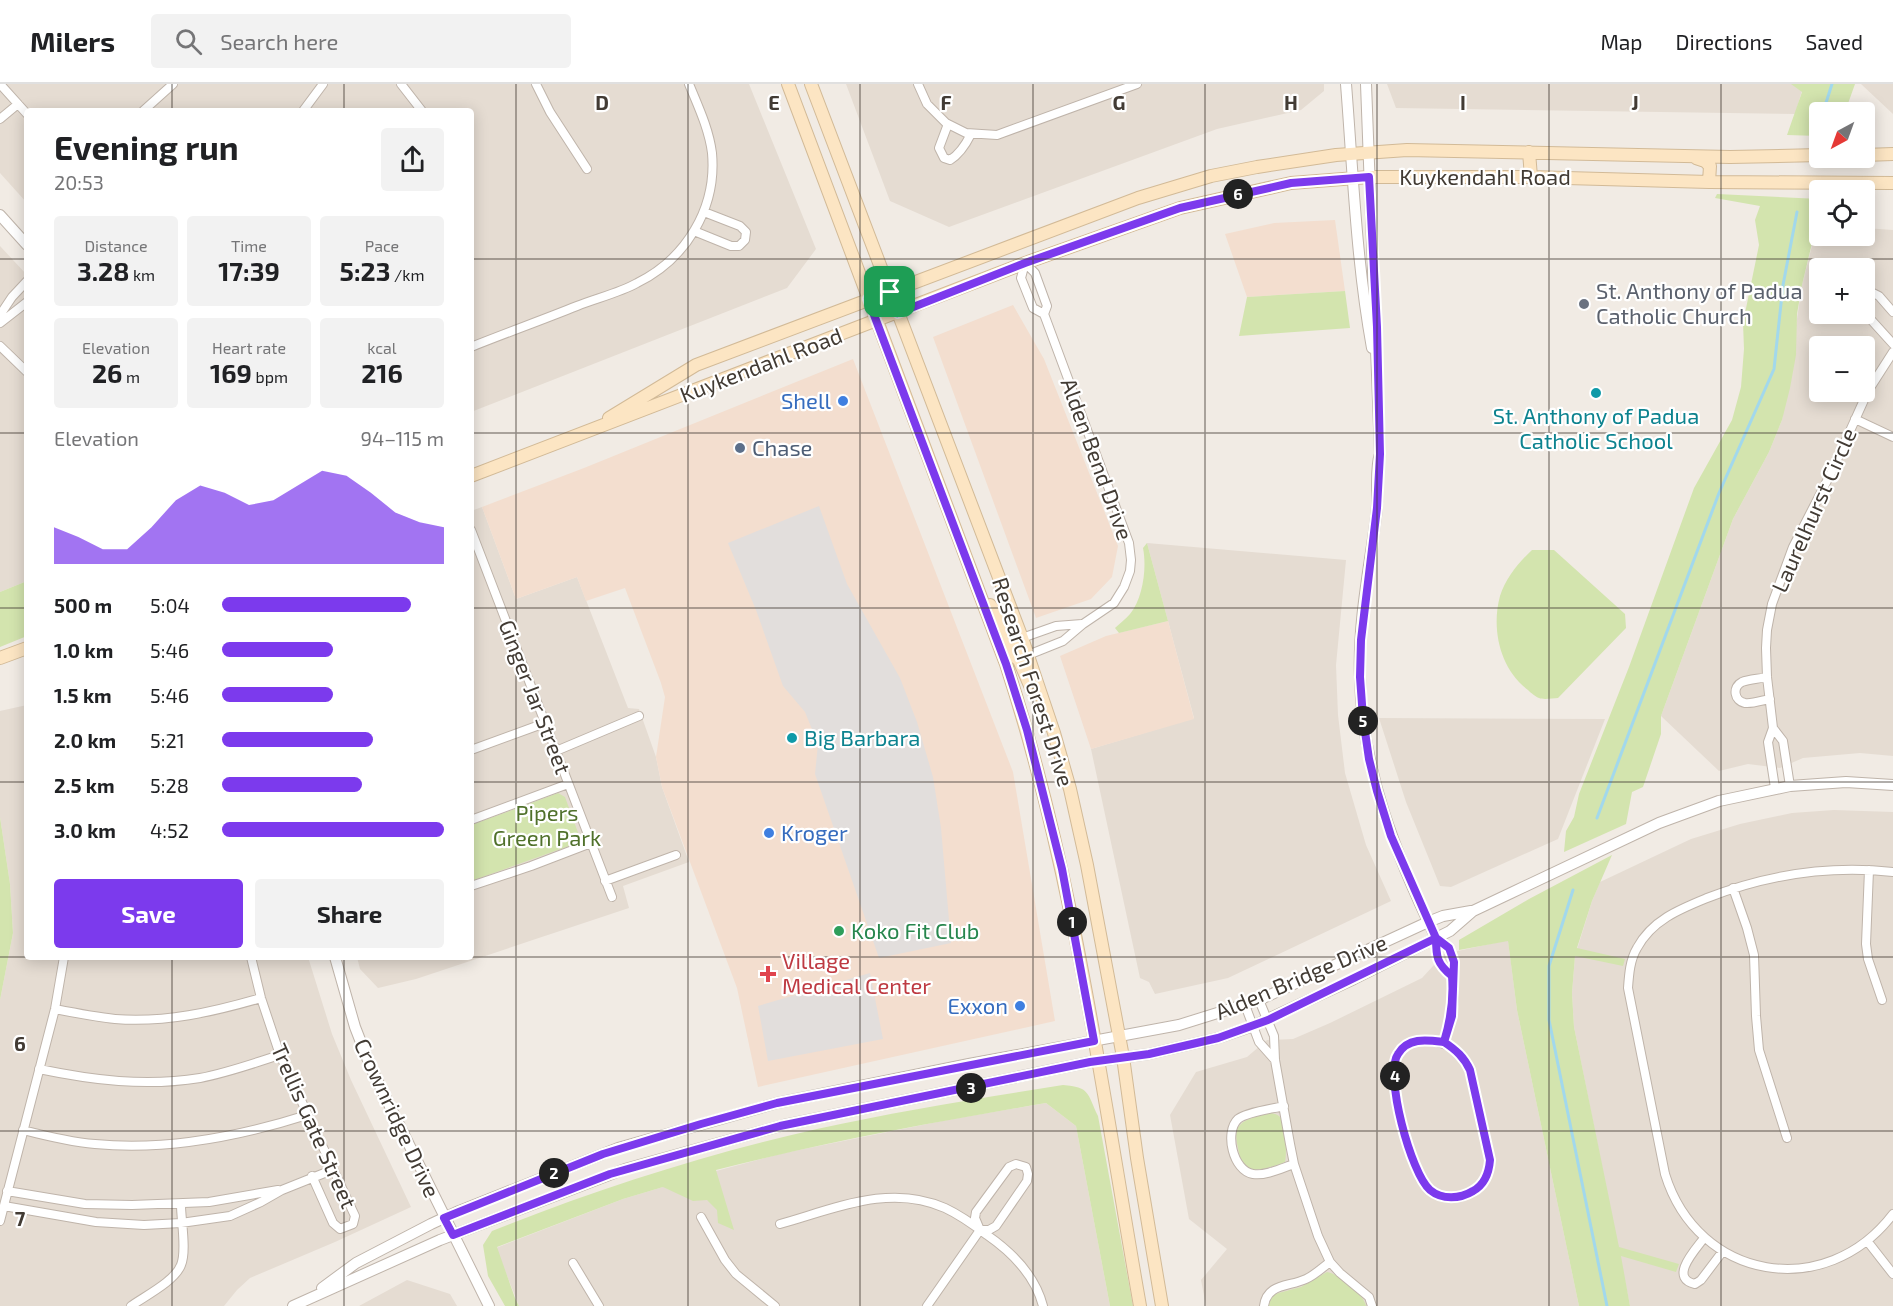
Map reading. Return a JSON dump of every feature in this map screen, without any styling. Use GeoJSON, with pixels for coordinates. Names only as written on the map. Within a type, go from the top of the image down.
{"type":"FeatureCollection","features":[{"type":"Feature","properties":{"kind":"main road","name":"Research Forest Drive"},"geometry":{"type":"LineString","coordinates":[[788,84],[999,645],[1027,730],[1062,869],[1140,1306]]}},
{"type":"Feature","properties":{"kind":"main road","name":"Research Forest Drive"},"geometry":{"type":"LineString","coordinates":[[811,84],[1022,638],[1046,707],[1070,789],[1087,865],[1123,1058],[1162,1306]]}},
{"type":"Feature","properties":{"kind":"main road","name":"Kuykendahl Road"},"geometry":{"type":"LineString","coordinates":[[582,434],[696,365],[1138,198],[1211,176],[1351,153],[1407,150],[1691,156],[1809,155]]}},
{"type":"Feature","properties":{"kind":"main road"},"geometry":{"type":"LineString","coordinates":[[1529,152],[1531,177]]}},
{"type":"Feature","properties":{"kind":"main road"},"geometry":{"type":"LineString","coordinates":[[1875,154],[1893,154]]}},
{"type":"Feature","properties":{"kind":"main road"},"geometry":{"type":"LineString","coordinates":[[1691,156],[1705,161],[1710,166],[1709,182]]}},
{"type":"Feature","properties":{"kind":"main road","name":"Kuykendahl Road"},"geometry":{"type":"LineString","coordinates":[[474,476],[1025,263],[1192,205],[1291,183],[1369,177],[1531,177],[1709,182],[1893,183]]}},
{"type":"Feature","properties":{"kind":"main road"},"geometry":{"type":"LineString","coordinates":[[980,596],[993,609],[1011,645],[1028,655]]}},
{"type":"Feature","properties":{"kind":"main road"},"geometry":{"type":"LineString","coordinates":[[999,645],[1019,660],[1035,696],[1046,707]]}},
{"type":"Feature","properties":{"kind":"main road"},"geometry":{"type":"LineString","coordinates":[[0,658],[24,649]]}},
{"type":"Feature","properties":{"kind":"street"},"geometry":{"type":"LineString","coordinates":[[0,84],[24,111]]}},
{"type":"Feature","properties":{"kind":"street"},"geometry":{"type":"LineString","coordinates":[[146,108],[173,84]]}},
{"type":"Feature","properties":{"kind":"street"},"geometry":{"type":"LineString","coordinates":[[305,108],[323,84]]}},
{"type":"Feature","properties":{"kind":"street"},"geometry":{"type":"LineString","coordinates":[[401,84],[420,108]]}},
{"type":"Feature","properties":{"kind":"street"},"geometry":{"type":"LineString","coordinates":[[536,84],[550,112],[587,169]]}},
{"type":"Feature","properties":{"kind":"street"},"geometry":{"type":"LineString","coordinates":[[474,346],[635,284],[677,254],[694,231],[704,212],[712,181],[711,153],[706,128],[690,84]]}},
{"type":"Feature","properties":{"kind":"street"},"geometry":{"type":"LineString","coordinates":[[918,84],[927,104],[947,124],[971,134],[997,135],[1137,84]]}},
{"type":"Feature","properties":{"kind":"street"},"geometry":{"type":"LineString","coordinates":[[1346,84],[1363,300],[1377,374]]}},
{"type":"Feature","properties":{"kind":"street"},"geometry":{"type":"LineString","coordinates":[[1366,84],[1367,152],[1377,327],[1380,454],[1377,508],[1361,640],[1360,677],[1363,718],[1369,759],[1386,820],[1400,858],[1436,938],[1449,948],[1454,962],[1452,1016],[1444,1042]]}},
{"type":"Feature","properties":{"kind":"street"},"geometry":{"type":"LineString","coordinates":[[0,119],[18,104]]}},
{"type":"Feature","properties":{"kind":"street"},"geometry":{"type":"LineString","coordinates":[[947,124],[939,148],[944,158],[950,160],[956,156],[971,134]]}},
{"type":"Feature","properties":{"kind":"street"},"geometry":{"type":"LineString","coordinates":[[694,231],[731,246],[739,246],[745,240],[746,232],[740,226],[704,212]]}},
{"type":"Feature","properties":{"kind":"street"},"geometry":{"type":"LineString","coordinates":[[0,215],[24,242]]}},
{"type":"Feature","properties":{"kind":"street","name":"Alden Bend Drive"},"geometry":{"type":"LineString","coordinates":[[1025,263],[1021,278],[1033,308],[1044,314]]}},
{"type":"Feature","properties":{"kind":"street","name":"Alden Bend Drive"},"geometry":{"type":"LineString","coordinates":[[1025,263],[1035,273],[1047,306],[1044,314],[1129,543],[1131,560],[1124,587],[1114,603],[1062,641],[1028,655]]}},
{"type":"Feature","properties":{"kind":"street"},"geometry":{"type":"LineString","coordinates":[[0,315],[24,284]]}},
{"type":"Feature","properties":{"kind":"street"},"geometry":{"type":"LineString","coordinates":[[1875,294],[1893,312]]}},
{"type":"Feature","properties":{"kind":"street"},"geometry":{"type":"LineString","coordinates":[[0,323],[24,304]]}},
{"type":"Feature","properties":{"kind":"street"},"geometry":{"type":"LineString","coordinates":[[1875,324],[1893,344]]}},
{"type":"Feature","properties":{"kind":"street"},"geometry":{"type":"LineString","coordinates":[[0,346],[24,369]]}},
{"type":"Feature","properties":{"kind":"street","name":"Laurelhurst Circle"},"geometry":{"type":"LineString","coordinates":[[1775,788],[1768,742],[1773,728],[1767,677],[1767,630],[1772,604],[1793,546],[1831,473],[1855,419],[1881,369],[1893,352]]}},
{"type":"Feature","properties":{"kind":"street"},"geometry":{"type":"LineString","coordinates":[[1855,419],[1893,437]]}},
{"type":"Feature","properties":{"kind":"street","name":"Ginger Jar Street"},"geometry":{"type":"LineString","coordinates":[[474,538],[612,897]]}},
{"type":"Feature","properties":{"kind":"street","name":"Alden Bend Drive"},"geometry":{"type":"LineString","coordinates":[[1022,638],[1056,626],[1083,624]]}},
{"type":"Feature","properties":{"kind":"street"},"geometry":{"type":"LineString","coordinates":[[1767,677],[1742,682],[1736,688],[1735,694],[1745,703],[1770,699]]}},
{"type":"Feature","properties":{"kind":"street"},"geometry":{"type":"LineString","coordinates":[[556,751],[639,716]]}},
{"type":"Feature","properties":{"kind":"street"},"geometry":{"type":"LineString","coordinates":[[474,749],[545,723]]}},
{"type":"Feature","properties":{"kind":"street","name":"Laurelhurst Circle"},"geometry":{"type":"LineString","coordinates":[[1773,728],[1784,741],[1790,786]]}},
{"type":"Feature","properties":{"kind":"street","name":"Alden Bridge Drive"},"geometry":{"type":"LineString","coordinates":[[293,1306],[453,1235],[610,1174],[780,1126],[1097,1061],[1149,1054],[1208,1040],[1253,1026],[1450,931],[1473,911],[1659,823],[1719,801],[1790,786],[1846,782],[1893,784]]}},
{"type":"Feature","properties":{"kind":"street"},"geometry":{"type":"LineString","coordinates":[[474,819],[568,784]]}},
{"type":"Feature","properties":{"kind":"street"},"geometry":{"type":"LineString","coordinates":[[474,885],[531,867],[591,843]]}},
{"type":"Feature","properties":{"kind":"street"},"geometry":{"type":"LineString","coordinates":[[605,881],[676,855]]}},
{"type":"Feature","properties":{"kind":"street"},"geometry":{"type":"LineString","coordinates":[[1869,870],[1866,944],[1872,972],[1882,1000]]}},
{"type":"Feature","properties":{"kind":"street"},"geometry":{"type":"LineString","coordinates":[[1893,872],[1869,870],[1807,872],[1733,888],[1663,918],[1636,949],[1629,975],[1630,1001],[1665,1174],[1676,1203],[1704,1238],[1723,1251],[1754,1264],[1792,1268],[1823,1264],[1839,1259],[1868,1242],[1893,1214]]}},
{"type":"Feature","properties":{"kind":"street"},"geometry":{"type":"LineString","coordinates":[[1733,888],[1754,955],[1759,1050],[1787,1138]]}},
{"type":"Feature","properties":{"kind":"street","name":"Alden Bridge Drive"},"geometry":{"type":"LineString","coordinates":[[310,1297],[356,1263],[444,1218],[618,1148],[755,1109],[897,1078],[1179,1025],[1259,1000],[1443,916],[1473,911]]}},
{"type":"Feature","properties":{"kind":"street"},"geometry":{"type":"LineString","coordinates":[[1436,938],[1436,955],[1442,968],[1452,976]]}},
{"type":"Feature","properties":{"kind":"street"},"geometry":{"type":"LineString","coordinates":[[0,1221],[55,1009],[63,960]]}},
{"type":"Feature","properties":{"kind":"street","name":"Trellis Gate Street"},"geometry":{"type":"LineString","coordinates":[[252,960],[261,998],[280,1055],[355,1216],[353,1224],[340,1229],[333,1223],[312,1176]]}},
{"type":"Feature","properties":{"kind":"street","name":"Crownridge Drive"},"geometry":{"type":"LineString","coordinates":[[336,960],[355,1027],[371,1068],[489,1306]]}},
{"type":"Feature","properties":{"kind":"street"},"geometry":{"type":"LineString","coordinates":[[55,1009],[117,1019],[154,1019],[191,1016],[261,998]]}},
{"type":"Feature","properties":{"kind":"street"},"geometry":{"type":"LineString","coordinates":[[1259,1000],[1274,1036],[1275,1060],[1294,1164],[1318,1236],[1330,1262],[1370,1297],[1372,1306]]}},
{"type":"Feature","properties":{"kind":"street"},"geometry":{"type":"LineString","coordinates":[[1245,1005],[1259,1042],[1275,1060]]}},
{"type":"Feature","properties":{"kind":"street"},"geometry":{"type":"LineString","coordinates":[[1415,1041],[1444,1042],[1465,1059],[1470,1070],[1490,1160],[1485,1180],[1477,1189],[1465,1196],[1437,1195],[1428,1189],[1413,1160],[1400,1119],[1394,1065],[1396,1055],[1404,1046],[1415,1041]]}},
{"type":"Feature","properties":{"kind":"street"},"geometry":{"type":"LineString","coordinates":[[39,1069],[83,1078],[120,1082],[181,1080],[224,1072],[280,1055]]}},
{"type":"Feature","properties":{"kind":"street"},"geometry":{"type":"LineString","coordinates":[[1284,1106],[1243,1116],[1232,1127],[1231,1135],[1237,1163],[1251,1174],[1261,1174],[1294,1164]]}},
{"type":"Feature","properties":{"kind":"street"},"geometry":{"type":"LineString","coordinates":[[23,1130],[94,1144],[166,1145],[242,1134],[307,1115]]}},
{"type":"Feature","properties":{"kind":"street"},"geometry":{"type":"LineString","coordinates":[[1016,1164],[1023,1165],[1028,1171],[1027,1181],[996,1226],[989,1230],[980,1230],[975,1218],[976,1212],[1009,1167],[1016,1164]]}},
{"type":"Feature","properties":{"kind":"street"},"geometry":{"type":"LineString","coordinates":[[4,1206],[96,1222],[144,1225],[181,1223],[230,1216],[261,1203],[312,1176],[332,1170]]}},
{"type":"Feature","properties":{"kind":"street"},"geometry":{"type":"LineString","coordinates":[[7,1191],[85,1204],[180,1204],[282,1190]]}},
{"type":"Feature","properties":{"kind":"street"},"geometry":{"type":"LineString","coordinates":[[780,1224],[887,1196],[926,1200],[960,1216],[1011,1254],[1025,1268],[1043,1306]]}},
{"type":"Feature","properties":{"kind":"street"},"geometry":{"type":"LineString","coordinates":[[131,1306],[166,1282],[181,1265],[183,1252],[180,1204]]}},
{"type":"Feature","properties":{"kind":"street"},"geometry":{"type":"LineString","coordinates":[[701,1217],[725,1260],[736,1274],[774,1306]]}},
{"type":"Feature","properties":{"kind":"street"},"geometry":{"type":"LineString","coordinates":[[927,1306],[980,1230]]}},
{"type":"Feature","properties":{"kind":"street"},"geometry":{"type":"LineString","coordinates":[[1704,1238],[1682,1273],[1690,1283],[1695,1284],[1701,1280],[1723,1251]]}},
{"type":"Feature","properties":{"kind":"street"},"geometry":{"type":"LineString","coordinates":[[1868,1242],[1893,1274]]}},
{"type":"Feature","properties":{"kind":"street"},"geometry":{"type":"LineString","coordinates":[[1264,1306],[1266,1297],[1275,1287],[1305,1280],[1330,1262]]}},
{"type":"Feature","properties":{"kind":"street"},"geometry":{"type":"LineString","coordinates":[[573,1263],[599,1306]]}},
{"type":"Feature","properties":{"kind":"shaded area"},"geometry":{"type":"Polygon","coordinates":[[[0,84],[749,84],[816,249],[787,288],[474,411],[474,108],[24,108],[24,200],[0,173],[0,84]]]}},
{"type":"Feature","properties":{"kind":"shaded area"},"geometry":{"type":"Polygon","coordinates":[[[846,84],[1324,84],[1324,91],[1301,110],[1217,129],[949,227],[890,201],[846,84]]]}},
{"type":"Feature","properties":{"kind":"shaded area"},"geometry":{"type":"Polygon","coordinates":[[[1387,84],[1804,84],[1795,114],[1396,108],[1387,84]]]}},
{"type":"Feature","properties":{"kind":"shaded area"},"geometry":{"type":"Polygon","coordinates":[[[1861,84],[1893,84],[1893,114],[1861,84]]]}},
{"type":"Feature","properties":{"kind":"shaded area"},"geometry":{"type":"Polygon","coordinates":[[[1335,220],[1345,291],[1247,297],[1225,234],[1274,223],[1335,220]]]}},
{"type":"Feature","properties":{"kind":"shaded area"},"geometry":{"type":"Polygon","coordinates":[[[1875,229],[1893,230],[1893,756],[1860,753],[1803,758],[1780,768],[1748,764],[1719,771],[1661,716],[1733,519],[1769,452],[1782,420],[1802,285],[1812,246],[1875,246],[1875,229]]]}},
{"type":"Feature","properties":{"kind":"shaded area"},"geometry":{"type":"Polygon","coordinates":[[[0,246],[24,272],[24,582],[0,592],[0,246]]]}},
{"type":"Feature","properties":{"kind":"shaded area"},"geometry":{"type":"Polygon","coordinates":[[[1013,305],[1044,359],[1118,546],[1112,577],[1091,599],[1036,618],[933,337],[1013,305]]]}},
{"type":"Feature","properties":{"kind":"shaded area"},"geometry":{"type":"Polygon","coordinates":[[[853,359],[1013,772],[1055,1021],[758,1087],[737,988],[662,787],[656,757],[665,697],[625,588],[586,601],[577,577],[516,599],[482,507],[853,359]]]}},
{"type":"Feature","properties":{"kind":"shaded area"},"geometry":{"type":"Polygon","coordinates":[[[819,506],[847,584],[900,678],[917,722],[933,777],[941,828],[951,943],[879,958],[815,774],[818,744],[805,712],[783,686],[756,610],[728,543],[819,506]]]}},
{"type":"Feature","properties":{"kind":"shaded area"},"geometry":{"type":"Polygon","coordinates":[[[482,507],[516,599],[577,577],[628,708],[639,709],[656,757],[662,787],[689,862],[623,886],[629,908],[474,960],[474,880],[558,793],[474,824],[474,510],[482,507]]]}},
{"type":"Feature","properties":{"kind":"shaded area"},"geometry":{"type":"Polygon","coordinates":[[[1147,543],[1346,560],[1336,665],[1338,715],[1345,773],[1366,845],[1391,901],[1228,978],[1155,994],[1149,982],[1140,978],[1091,749],[1194,718],[1147,543]]]}},
{"type":"Feature","properties":{"kind":"shaded area"},"geometry":{"type":"Polygon","coordinates":[[[1168,621],[1194,719],[1091,749],[1060,656],[1106,636],[1168,621]]]}},
{"type":"Feature","properties":{"kind":"shaded area"},"geometry":{"type":"Polygon","coordinates":[[[24,706],[24,960],[309,960],[332,1034],[351,1080],[411,1207],[250,1278],[224,1306],[0,1306],[0,1000],[13,933],[10,884],[0,817],[0,711],[24,706]]]}},
{"type":"Feature","properties":{"kind":"shaded area"},"geometry":{"type":"Polygon","coordinates":[[[1379,718],[1605,719],[1558,839],[1451,887],[1440,886],[1406,802],[1379,718]]]}},
{"type":"Feature","properties":{"kind":"shaded area"},"geometry":{"type":"Polygon","coordinates":[[[1834,810],[1893,812],[1893,1306],[1630,1306],[1574,1027],[1572,993],[1575,956],[1592,901],[1600,882],[1691,839],[1740,824],[1792,813],[1834,810]]]}},
{"type":"Feature","properties":{"kind":"shaded area"},"geometry":{"type":"Polygon","coordinates":[[[1508,940],[1517,1010],[1579,1306],[1206,1306],[1201,1280],[1227,1249],[1189,1219],[1170,1115],[1196,1072],[1247,1057],[1267,1040],[1293,1039],[1330,1023],[1422,978],[1444,954],[1508,940]]]}},
{"type":"Feature","properties":{"kind":"shaded area"},"geometry":{"type":"Polygon","coordinates":[[[358,960],[473,960],[416,979],[378,988],[360,969],[358,960]]]}},
{"type":"Feature","properties":{"kind":"shaded area"},"geometry":{"type":"Polygon","coordinates":[[[870,973],[883,1039],[768,1061],[758,1006],[870,973]]]}},
{"type":"Feature","properties":{"kind":"shaded area"},"geometry":{"type":"Polygon","coordinates":[[[1046,1103],[1076,1126],[1110,1306],[519,1306],[496,1248],[623,1199],[784,1153],[947,1120],[1046,1103]]]}},
{"type":"Feature","properties":{"kind":"shaded area"},"geometry":{"type":"Polygon","coordinates":[[[407,1280],[450,1294],[457,1306],[359,1306],[407,1280]]]}},
{"type":"Feature","properties":{"kind":"green space"},"geometry":{"type":"Polygon","coordinates":[[[1791,84],[1855,84],[1849,102],[1809,102],[1809,136],[1787,135],[1802,92],[1791,84]]]}},
{"type":"Feature","properties":{"kind":"green space"},"geometry":{"type":"Polygon","coordinates":[[[1717,194],[1809,199],[1809,246],[1811,246],[1797,314],[1796,355],[1790,388],[1782,420],[1769,452],[1733,519],[1661,716],[1661,734],[1643,787],[1632,792],[1626,824],[1564,852],[1566,831],[1574,817],[1579,794],[1629,667],[1694,488],[1732,420],[1741,387],[1744,349],[1743,323],[1759,245],[1755,220],[1760,206],[1715,198],[1717,194]]]}},
{"type":"Feature","properties":{"kind":"green space"},"geometry":{"type":"Polygon","coordinates":[[[1345,291],[1350,328],[1239,336],[1247,297],[1345,291]]]}},
{"type":"Feature","properties":{"kind":"green space"},"geometry":{"type":"Polygon","coordinates":[[[1147,543],[1168,621],[1119,633],[1115,628],[1130,614],[1141,591],[1144,573],[1143,548],[1147,543]]]}},
{"type":"Feature","properties":{"kind":"green space"},"geometry":{"type":"Polygon","coordinates":[[[1532,550],[1554,550],[1625,614],[1626,628],[1558,698],[1543,699],[1532,694],[1511,671],[1500,648],[1497,609],[1500,596],[1513,571],[1532,550]]]}},
{"type":"Feature","properties":{"kind":"green space"},"geometry":{"type":"Polygon","coordinates":[[[24,582],[24,637],[0,647],[0,592],[24,582]]]}},
{"type":"Feature","properties":{"kind":"green space","name":"Pipers Green Park"},"geometry":{"type":"Polygon","coordinates":[[[558,793],[565,797],[580,838],[575,844],[474,880],[474,824],[558,793]]]}},
{"type":"Feature","properties":{"kind":"green space"},"geometry":{"type":"Polygon","coordinates":[[[0,817],[10,884],[13,933],[0,1000],[0,817]]]}},
{"type":"Feature","properties":{"kind":"green space"},"geometry":{"type":"Polygon","coordinates":[[[1612,855],[1592,901],[1577,948],[1625,959],[1623,966],[1575,956],[1572,993],[1574,1027],[1619,1247],[1679,1264],[1676,1272],[1621,1256],[1630,1306],[1579,1306],[1517,1010],[1508,941],[1459,950],[1459,940],[1529,899],[1612,855]]]}},
{"type":"Feature","properties":{"kind":"green space"},"geometry":{"type":"Polygon","coordinates":[[[1063,1085],[1083,1090],[1098,1116],[1133,1306],[1110,1306],[1076,1126],[1046,1103],[880,1133],[716,1170],[734,1230],[718,1223],[717,1210],[707,1200],[693,1201],[663,1187],[623,1199],[497,1247],[519,1306],[505,1306],[488,1276],[483,1245],[492,1231],[612,1187],[693,1161],[817,1129],[1063,1085]]]}},
{"type":"Feature","properties":{"kind":"green space"},"geometry":{"type":"Polygon","coordinates":[[[1271,1113],[1280,1117],[1284,1126],[1285,1162],[1253,1170],[1244,1166],[1240,1157],[1236,1138],[1237,1129],[1246,1120],[1271,1113]]]}},
{"type":"Feature","properties":{"kind":"green space"},"geometry":{"type":"Polygon","coordinates":[[[1327,1272],[1350,1285],[1361,1296],[1366,1306],[1269,1306],[1270,1299],[1275,1294],[1301,1287],[1327,1272]]]}},
{"type":"Feature","properties":{"kind":"waterway"},"geometry":{"type":"LineString","coordinates":[[1826,102],[1832,84]]}},
{"type":"Feature","properties":{"kind":"waterway"},"geometry":{"type":"LineString","coordinates":[[1597,818],[1719,493],[1774,369],[1783,285],[1797,212]]}},
{"type":"Feature","properties":{"kind":"waterway"},"geometry":{"type":"LineString","coordinates":[[1573,890],[1549,966],[1549,1020],[1607,1306]]}},
{"type":"Feature","properties":{"kind":"place","name":"St. Anthony of Padua Catholic Church"},"geometry":{"type":"Point","coordinates":[1584,304]}},
{"type":"Feature","properties":{"kind":"place","name":"St. Anthony of Padua Catholic School"},"geometry":{"type":"Point","coordinates":[1596,393]}},
{"type":"Feature","properties":{"kind":"place","name":"Shell"},"geometry":{"type":"Point","coordinates":[843,401]}},
{"type":"Feature","properties":{"kind":"place","name":"Chase"},"geometry":{"type":"Point","coordinates":[740,448]}},
{"type":"Feature","properties":{"kind":"place","name":"Big Barbara"},"geometry":{"type":"Point","coordinates":[792,738]}},
{"type":"Feature","properties":{"kind":"place","name":"Kroger"},"geometry":{"type":"Point","coordinates":[769,833]}},
{"type":"Feature","properties":{"kind":"place","name":"Koko Fit Club"},"geometry":{"type":"Point","coordinates":[839,931]}},
{"type":"Feature","properties":{"kind":"place","name":"Village Medical Center"},"geometry":{"type":"Point","coordinates":[768,974]}},
{"type":"Feature","properties":{"kind":"place","name":"Exxon"},"geometry":{"type":"Point","coordinates":[1020,1006]}},
{"type":"Feature","properties":{"kind":"route"},"geometry":{"type":"LineString","coordinates":[[890,292],[868,299],[1006,664],[1027,730],[1062,869],[1094,1041],[777,1103],[618,1148],[444,1218],[453,1235],[610,1174],[780,1126],[1090,1062],[1149,1054],[1218,1038],[1268,1020],[1436,938],[1436,955],[1442,968],[1452,976],[1454,997],[1452,1016],[1444,1042],[1415,1041],[1404,1046],[1396,1055],[1394,1065],[1400,1119],[1413,1160],[1428,1189],[1437,1195],[1450,1197],[1465,1196],[1477,1189],[1485,1180],[1490,1160],[1470,1070],[1465,1059],[1444,1042],[1452,1016],[1454,997],[1452,976],[1454,962],[1449,948],[1436,938],[1391,836],[1369,759],[1363,718],[1360,677],[1361,640],[1377,508],[1380,454],[1377,327],[1369,177],[1291,183],[1180,208],[1025,263],[898,313],[890,292]]}}]}
